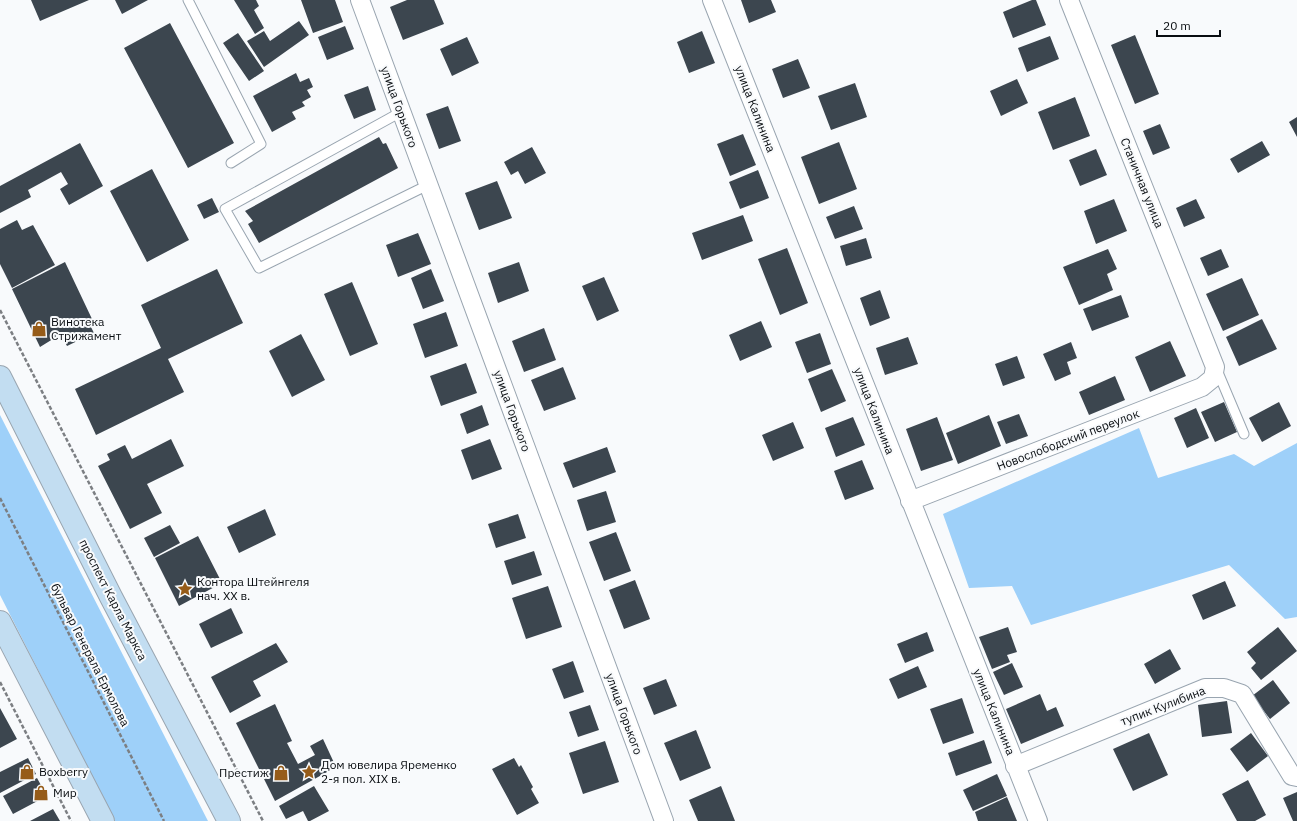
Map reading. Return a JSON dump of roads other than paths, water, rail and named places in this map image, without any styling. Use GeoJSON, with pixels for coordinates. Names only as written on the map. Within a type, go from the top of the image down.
{"type":"FeatureCollection","features":[{"type":"Feature","properties":{"kind":"main road","name":"проспект Карла Маркса"},"geometry":{"type":"LineString","coordinates":[[0,377],[110,597],[230,821]]}},
{"type":"Feature","properties":{"kind":"main road"},"geometry":{"type":"LineString","coordinates":[[0,622],[103,821]]}},
{"type":"Feature","properties":{"kind":"street","name":"улица Горького"},"geometry":{"type":"LineString","coordinates":[[360,0],[664,821]]}},
{"type":"Feature","properties":{"kind":"street","name":"улица Калинина"},"geometry":{"type":"LineString","coordinates":[[712,0],[1038,821]]}},
{"type":"Feature","properties":{"kind":"street","name":"Станичная улица"},"geometry":{"type":"LineString","coordinates":[[1070,0],[1215,367]]}},
{"type":"Feature","properties":{"kind":"street","name":"Новослободский переулок"},"geometry":{"type":"LineString","coordinates":[[910,501],[1202,387],[1213,378],[1215,367]]}},
{"type":"Feature","properties":{"kind":"street","name":"тупик Кулибина"},"geometry":{"type":"LineString","coordinates":[[1015,766],[1205,688],[1224,688],[1242,694],[1292,776],[1297,777]]}},
{"type":"Feature","properties":{"kind":"lane"},"geometry":{"type":"LineString","coordinates":[[188,0],[261,144],[231,163]]}},
{"type":"Feature","properties":{"kind":"lane"},"geometry":{"type":"LineString","coordinates":[[401,112],[225,209],[259,268],[428,185]]}},
{"type":"Feature","properties":{"kind":"lane"},"geometry":{"type":"LineString","coordinates":[[1215,367],[1244,434]]}},
{"type":"Feature","properties":{"kind":"place","name":"Винотека Стрижамент"},"geometry":{"type":"Point","coordinates":[39,329]}},
{"type":"Feature","properties":{"kind":"place","name":"Контора Штейнгеля нач. ХХ в."},"geometry":{"type":"Point","coordinates":[185,589]}},
{"type":"Feature","properties":{"kind":"place","name":"Boxberry"},"geometry":{"type":"Point","coordinates":[27,772]}},
{"type":"Feature","properties":{"kind":"place","name":"Дом ювелира Яременко 2-я пол. XIX в."},"geometry":{"type":"Point","coordinates":[309,772]}},
{"type":"Feature","properties":{"kind":"place","name":"Престиж"},"geometry":{"type":"Point","coordinates":[281,773]}},
{"type":"Feature","properties":{"kind":"place","name":"Мир"},"geometry":{"type":"Point","coordinates":[41,793]}}]}
